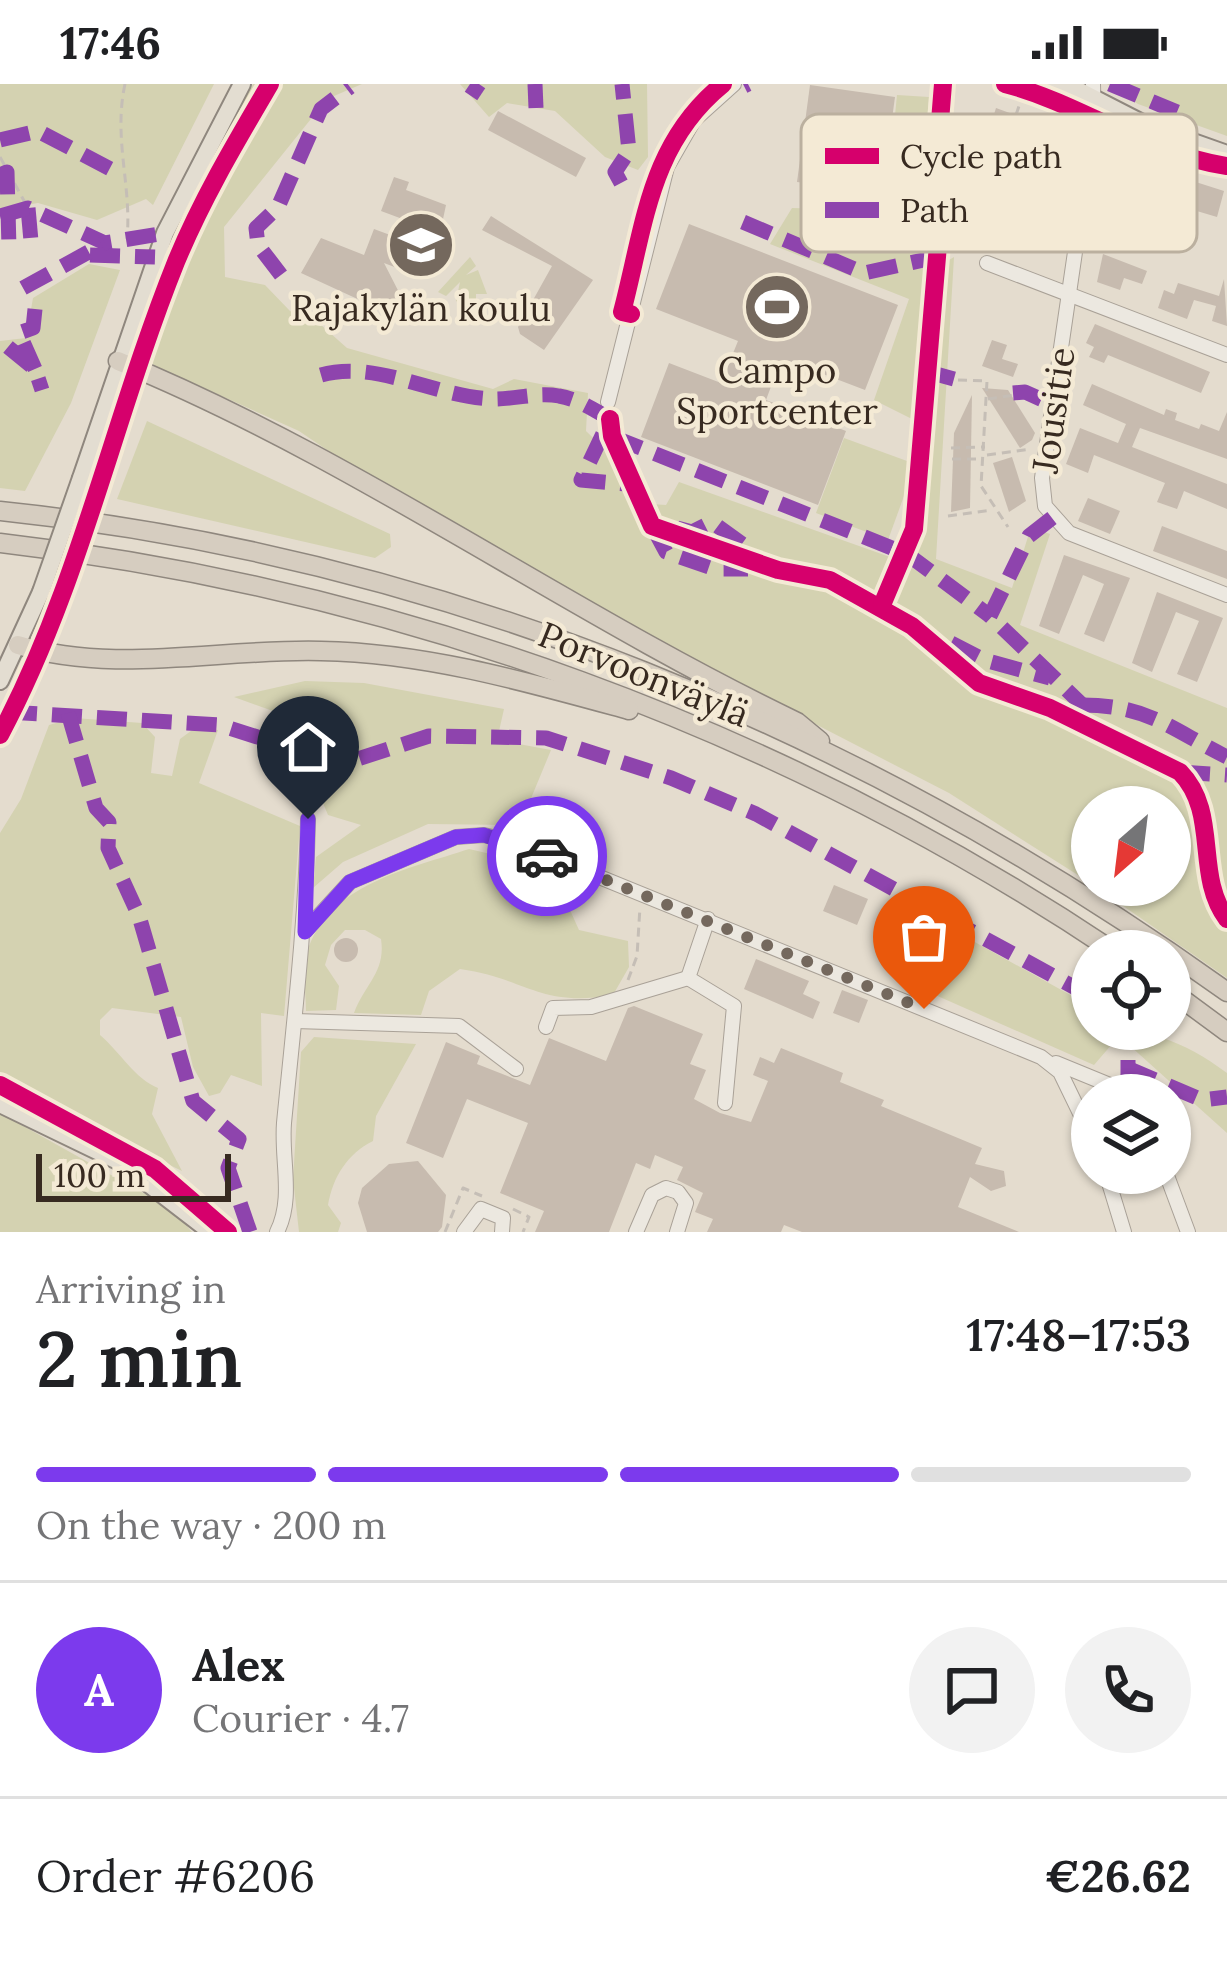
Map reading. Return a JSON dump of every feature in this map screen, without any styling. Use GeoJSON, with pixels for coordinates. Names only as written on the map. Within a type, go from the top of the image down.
{"type":"FeatureCollection","features":[{"type":"Feature","properties":{"kind":"highway"},"geometry":{"type":"LineString","coordinates":[[118,361],[296,441],[592,616],[796,722],[837,756]]}},
{"type":"Feature","properties":{"kind":"highway","name":"Porvoonväylä"},"geometry":{"type":"LineString","coordinates":[[0,511],[194,541],[423,595],[631,666],[837,756],[1078,889],[1227,992]]}},
{"type":"Feature","properties":{"kind":"highway","name":"Porvoonväylä"},"geometry":{"type":"LineString","coordinates":[[0,543],[178,570],[346,607],[543,667],[714,733],[900,824],[1079,930]]}},
{"type":"Feature","properties":{"kind":"highway"},"geometry":{"type":"LineString","coordinates":[[18,645],[85,656],[377,654],[477,670],[714,733]]}},
{"type":"Feature","properties":{"kind":"highway"},"geometry":{"type":"LineString","coordinates":[[1191,1005],[1227,1032]]}},
{"type":"Feature","properties":{"kind":"main road"},"geometry":{"type":"LineString","coordinates":[[0,682],[40,592],[175,210],[242,84]]}},
{"type":"Feature","properties":{"kind":"main road"},"geometry":{"type":"LineString","coordinates":[[1066,84],[1094,97]]}},
{"type":"Feature","properties":{"kind":"main road"},"geometry":{"type":"LineString","coordinates":[[1042,88],[1094,97]]}},
{"type":"Feature","properties":{"kind":"main road"},"geometry":{"type":"LineString","coordinates":[[1197,143],[1227,154]]}},
{"type":"Feature","properties":{"kind":"main road"},"geometry":{"type":"LineString","coordinates":[[0,1104],[120,1162],[211,1232]]}},
{"type":"Feature","properties":{"kind":"street"},"geometry":{"type":"LineString","coordinates":[[608,402],[667,167],[694,120],[734,84]]}},
{"type":"Feature","properties":{"kind":"street","name":"Jousitie"},"geometry":{"type":"LineString","coordinates":[[1074,252],[1042,494],[1059,526],[1227,595]]}},
{"type":"Feature","properties":{"kind":"street"},"geometry":{"type":"LineString","coordinates":[[987,263],[1227,356]]}},
{"type":"Feature","properties":{"kind":"street"},"geometry":{"type":"LineString","coordinates":[[277,1232],[286,1213],[284,1130],[305,932],[308,819]]}},
{"type":"Feature","properties":{"kind":"street"},"geometry":{"type":"LineString","coordinates":[[305,932],[350,882],[456,837],[484,835],[708,920],[1083,1074]]}},
{"type":"Feature","properties":{"kind":"street"},"geometry":{"type":"LineString","coordinates":[[688,978],[708,920]]}},
{"type":"Feature","properties":{"kind":"street"},"geometry":{"type":"LineString","coordinates":[[546,1027],[553,1008],[591,1007],[688,978],[734,1006],[725,1103]]}},
{"type":"Feature","properties":{"kind":"street"},"geometry":{"type":"LineString","coordinates":[[296,1021],[459,1026],[517,1069]]}},
{"type":"Feature","properties":{"kind":"street"},"geometry":{"type":"LineString","coordinates":[[1041,1057],[1062,1076],[1071,1095]]}},
{"type":"Feature","properties":{"kind":"street"},"geometry":{"type":"LineString","coordinates":[[636,1232],[652,1196],[666,1188],[678,1192],[686,1203],[677,1232]]}},
{"type":"Feature","properties":{"kind":"street"},"geometry":{"type":"LineString","coordinates":[[1112,1194],[1124,1232]]}},
{"type":"Feature","properties":{"kind":"street"},"geometry":{"type":"LineString","coordinates":[[1174,1194],[1188,1232]]}},
{"type":"Feature","properties":{"kind":"street"},"geometry":{"type":"LineString","coordinates":[[464,1232],[481,1209],[502,1219],[502,1232]]}},
{"type":"Feature","properties":{"kind":"path"},"geometry":{"type":"LineString","coordinates":[[125,84],[120,174],[130,209],[127,238]]}},
{"type":"Feature","properties":{"kind":"path"},"geometry":{"type":"LineString","coordinates":[[1005,84],[1042,88]]}},
{"type":"Feature","properties":{"kind":"path"},"geometry":{"type":"LineString","coordinates":[[1016,114],[1020,103]]}},
{"type":"Feature","properties":{"kind":"path"},"geometry":{"type":"LineString","coordinates":[[0,157],[28,208]]}},
{"type":"Feature","properties":{"kind":"path"},"geometry":{"type":"LineString","coordinates":[[958,380],[987,381],[987,447],[981,486],[1008,527]]}},
{"type":"Feature","properties":{"kind":"path"},"geometry":{"type":"LineString","coordinates":[[986,399],[1015,395]]}},
{"type":"Feature","properties":{"kind":"path"},"geometry":{"type":"LineString","coordinates":[[951,448],[987,447]]}},
{"type":"Feature","properties":{"kind":"path"},"geometry":{"type":"LineString","coordinates":[[952,459],[1047,449]]}},
{"type":"Feature","properties":{"kind":"path"},"geometry":{"type":"LineString","coordinates":[[948,516],[994,510]]}},
{"type":"Feature","properties":{"kind":"path"},"geometry":{"type":"LineString","coordinates":[[445,1232],[463,1188]]}},
{"type":"Feature","properties":{"kind":"shaded area"},"geometry":{"type":"Polygon","coordinates":[[[0,84],[214,84],[153,205],[146,199],[97,220],[38,203],[0,209],[0,84]]]}},
{"type":"Feature","properties":{"kind":"shaded area"},"geometry":{"type":"Polygon","coordinates":[[[253,84],[265,84],[190,218],[144,335],[170,236],[217,141],[253,84]]]}},
{"type":"Feature","properties":{"kind":"shaded area"},"geometry":{"type":"Polygon","coordinates":[[[274,84],[362,84],[327,99],[224,227],[225,277],[265,285],[290,311],[320,324],[347,348],[493,389],[514,379],[588,393],[586,431],[626,470],[636,503],[666,505],[679,482],[890,557],[917,551],[944,263],[954,257],[936,559],[1012,588],[1031,527],[1050,534],[1020,625],[1227,708],[1227,978],[1191,953],[1191,930],[1158,930],[1123,906],[1191,906],[1191,786],[1071,786],[1071,871],[949,793],[689,659],[361,473],[299,431],[155,366],[147,358],[173,286],[236,150],[274,84]]]}},
{"type":"Feature","properties":{"kind":"shaded area"},"geometry":{"type":"Polygon","coordinates":[[[460,84],[647,84],[648,157],[638,170],[605,157],[555,111],[507,103],[489,117],[460,84]]]}},
{"type":"Feature","properties":{"kind":"shaded area"},"geometry":{"type":"Polygon","coordinates":[[[1107,84],[1227,84],[1227,136],[1197,125],[1197,114],[1166,114],[1138,104],[1107,84]]]}},
{"type":"Feature","properties":{"kind":"shaded area"},"geometry":{"type":"Polygon","coordinates":[[[897,95],[929,97],[928,114],[895,114],[897,95]]]}},
{"type":"Feature","properties":{"kind":"shaded area"},"geometry":{"type":"Polygon","coordinates":[[[792,208],[801,208],[801,252],[924,254],[918,422],[874,400],[909,299],[770,244],[792,208]]]}},
{"type":"Feature","properties":{"kind":"shaded area"},"geometry":{"type":"Polygon","coordinates":[[[470,257],[476,266],[466,275],[478,270],[487,294],[476,294],[476,300],[488,300],[488,309],[471,310],[456,301],[460,282],[446,296],[438,292],[470,257]]]}},
{"type":"Feature","properties":{"kind":"shaded area"},"geometry":{"type":"Polygon","coordinates":[[[89,264],[120,270],[71,403],[25,491],[0,488],[0,341],[26,338],[33,298],[89,264]]]}},
{"type":"Feature","properties":{"kind":"shaded area"},"geometry":{"type":"Polygon","coordinates":[[[147,421],[390,534],[391,547],[375,558],[117,499],[147,421]]]}},
{"type":"Feature","properties":{"kind":"shaded area"},"geometry":{"type":"Polygon","coordinates":[[[844,438],[907,461],[908,485],[888,540],[816,513],[844,438]]]}},
{"type":"Feature","properties":{"kind":"shaded area"},"geometry":{"type":"Polygon","coordinates":[[[305,681],[364,683],[504,709],[497,740],[551,750],[520,825],[428,824],[343,862],[313,888],[316,857],[361,825],[328,815],[320,796],[305,792],[315,726],[234,697],[305,681]]]}},
{"type":"Feature","properties":{"kind":"shaded area"},"geometry":{"type":"Polygon","coordinates":[[[74,718],[142,723],[155,737],[151,773],[172,776],[180,739],[195,728],[218,730],[199,783],[300,826],[284,1016],[261,1013],[262,1086],[231,1075],[220,1093],[209,1096],[193,1067],[181,1017],[112,1008],[100,1020],[100,1035],[135,1072],[158,1088],[152,1114],[182,1171],[0,1082],[0,833],[21,799],[49,725],[74,718]]]}},
{"type":"Feature","properties":{"kind":"shaded area"},"geometry":{"type":"Polygon","coordinates":[[[469,849],[551,868],[579,930],[628,941],[629,967],[613,995],[549,995],[460,969],[429,991],[421,1015],[354,1013],[378,969],[381,939],[365,930],[345,930],[331,945],[325,965],[339,986],[336,1010],[306,1011],[307,953],[332,910],[373,883],[469,849]]]}},
{"type":"Feature","properties":{"kind":"shaded area"},"geometry":{"type":"Polygon","coordinates":[[[895,905],[919,911],[1071,995],[1071,1050],[1107,1050],[1094,1065],[899,979],[883,934],[895,905]]]}},
{"type":"Feature","properties":{"kind":"shaded area"},"geometry":{"type":"Polygon","coordinates":[[[314,1037],[416,1044],[376,1116],[373,1141],[349,1160],[333,1185],[328,1205],[341,1223],[338,1232],[299,1232],[293,1179],[301,1052],[314,1037]]]}},
{"type":"Feature","properties":{"kind":"shaded area"},"geometry":{"type":"Polygon","coordinates":[[[1135,1050],[1190,1050],[1227,1073],[1227,1133],[1191,1101],[1191,1074],[1161,1074],[1135,1050]]]}},
{"type":"Feature","properties":{"kind":"shaded area"},"geometry":{"type":"Polygon","coordinates":[[[0,1113],[172,1209],[192,1232],[0,1232],[0,1113]]]}},
{"type":"Feature","properties":{"kind":"building"},"geometry":{"type":"Polygon","coordinates":[[[810,85],[895,97],[893,114],[806,114],[810,85]]]}},
{"type":"Feature","properties":{"kind":"building"},"geometry":{"type":"Polygon","coordinates":[[[498,111],[586,158],[576,177],[488,130],[498,111]]]}},
{"type":"Feature","properties":{"kind":"building"},"geometry":{"type":"Polygon","coordinates":[[[394,177],[409,182],[406,190],[446,205],[440,233],[381,211],[394,177]]]}},
{"type":"Feature","properties":{"kind":"building"},"geometry":{"type":"Polygon","coordinates":[[[1197,182],[1224,191],[1217,217],[1197,211],[1197,182]]]}},
{"type":"Feature","properties":{"kind":"building"},"geometry":{"type":"Polygon","coordinates":[[[491,216],[593,280],[544,350],[520,334],[518,327],[552,266],[482,230],[491,216]]]}},
{"type":"Feature","properties":{"kind":"building"},"geometry":{"type":"Polygon","coordinates":[[[689,224],[898,305],[865,390],[789,361],[787,368],[779,365],[766,400],[846,431],[818,505],[641,437],[669,363],[721,383],[738,341],[656,309],[689,224]]]}},
{"type":"Feature","properties":{"kind":"building"},"geometry":{"type":"Polygon","coordinates":[[[374,229],[433,251],[418,276],[384,263],[406,306],[401,319],[301,273],[321,238],[364,255],[374,229]]]}},
{"type":"Feature","properties":{"kind":"building"},"geometry":{"type":"Polygon","coordinates":[[[1103,254],[1147,271],[1142,284],[1124,278],[1120,290],[1097,282],[1103,254]]]}},
{"type":"Feature","properties":{"kind":"building"},"geometry":{"type":"Polygon","coordinates":[[[1224,279],[1227,326],[1212,321],[1216,306],[1194,300],[1187,319],[1158,308],[1164,290],[1174,294],[1178,283],[1219,296],[1224,279]]]}},
{"type":"Feature","properties":{"kind":"building"},"geometry":{"type":"Polygon","coordinates":[[[1095,324],[1210,372],[1201,393],[1108,355],[1104,363],[1089,357],[1094,347],[1086,343],[1095,324]]]}},
{"type":"Feature","properties":{"kind":"building"},"geometry":{"type":"Polygon","coordinates":[[[992,340],[1007,345],[1002,359],[1018,364],[1013,377],[982,366],[992,340]]]}},
{"type":"Feature","properties":{"kind":"building"},"geometry":{"type":"Polygon","coordinates":[[[1092,384],[1164,415],[1166,409],[1177,413],[1175,420],[1199,429],[1201,424],[1219,431],[1227,412],[1227,459],[1140,428],[1132,447],[1227,484],[1227,509],[1184,491],[1177,509],[1157,502],[1165,483],[1094,455],[1088,473],[1066,464],[1080,428],[1118,443],[1126,424],[1083,405],[1092,384]]]}},
{"type":"Feature","properties":{"kind":"building"},"geometry":{"type":"Polygon","coordinates":[[[982,388],[1008,390],[1035,433],[1032,440],[1020,448],[982,388]]]}},
{"type":"Feature","properties":{"kind":"building"},"geometry":{"type":"Polygon","coordinates":[[[972,395],[970,508],[951,512],[954,433],[972,395]]]}},
{"type":"Feature","properties":{"kind":"building"},"geometry":{"type":"Polygon","coordinates":[[[1012,457],[1026,501],[1009,512],[993,463],[1012,457]]]}},
{"type":"Feature","properties":{"kind":"building"},"geometry":{"type":"Polygon","coordinates":[[[1088,498],[1120,511],[1110,534],[1078,521],[1088,498]]]}},
{"type":"Feature","properties":{"kind":"building"},"geometry":{"type":"Polygon","coordinates":[[[1162,526],[1227,551],[1227,579],[1153,551],[1162,526]]]}},
{"type":"Feature","properties":{"kind":"building"},"geometry":{"type":"Polygon","coordinates":[[[1064,555],[1130,578],[1104,642],[1084,634],[1104,584],[1083,575],[1059,634],[1039,626],[1064,555]]]}},
{"type":"Feature","properties":{"kind":"building"},"geometry":{"type":"Polygon","coordinates":[[[1157,592],[1223,618],[1197,682],[1177,674],[1199,621],[1176,612],[1152,672],[1132,663],[1157,592]]]}},
{"type":"Feature","properties":{"kind":"building"},"geometry":{"type":"Polygon","coordinates":[[[834,885],[868,899],[857,925],[823,911],[834,885]]]}},
{"type":"Feature","properties":{"kind":"building"},"geometry":{"type":"Polygon","coordinates":[[[346,938],[355,941],[355,959],[346,962],[337,959],[334,950],[337,941],[346,938]]]}},
{"type":"Feature","properties":{"kind":"building"},"geometry":{"type":"Polygon","coordinates":[[[756,959],[809,981],[803,994],[820,1002],[813,1019],[744,989],[756,959]]]}},
{"type":"Feature","properties":{"kind":"building"},"geometry":{"type":"Polygon","coordinates":[[[842,990],[868,1000],[859,1023],[833,1013],[842,990]]]}},
{"type":"Feature","properties":{"kind":"building"},"geometry":{"type":"Polygon","coordinates":[[[634,1006],[703,1034],[690,1064],[706,1070],[694,1099],[720,1113],[751,1122],[768,1081],[753,1075],[760,1057],[774,1063],[781,1048],[843,1073],[840,1082],[884,1100],[881,1106],[982,1148],[975,1164],[1004,1171],[1006,1186],[991,1191],[970,1177],[958,1207],[1019,1232],[802,1232],[784,1225],[781,1232],[707,1232],[713,1219],[695,1212],[703,1193],[677,1180],[683,1167],[655,1155],[650,1169],[636,1163],[609,1232],[535,1232],[544,1211],[500,1193],[528,1123],[467,1099],[443,1158],[406,1143],[446,1042],[480,1056],[477,1064],[530,1085],[549,1038],[606,1061],[628,1008],[634,1006]]]}},
{"type":"Feature","properties":{"kind":"building"},"geometry":{"type":"Polygon","coordinates":[[[418,1161],[446,1195],[442,1227],[438,1232],[367,1232],[358,1203],[362,1188],[389,1164],[418,1161]]]}},
{"type":"Feature","properties":{"kind":"marked path"},"geometry":{"type":"LineString","coordinates":[[471,96],[479,84]]}},
{"type":"Feature","properties":{"kind":"marked path"},"geometry":{"type":"LineString","coordinates":[[535,84],[536,108]]}},
{"type":"Feature","properties":{"kind":"marked path"},"geometry":{"type":"LineString","coordinates":[[621,183],[615,172],[629,151],[622,84]]}},
{"type":"Feature","properties":{"kind":"marked path"},"geometry":{"type":"LineString","coordinates":[[744,86],[748,84]]}},
{"type":"Feature","properties":{"kind":"marked path"},"geometry":{"type":"LineString","coordinates":[[1110,84],[1177,112]]}},
{"type":"Feature","properties":{"kind":"marked path"},"geometry":{"type":"LineString","coordinates":[[281,275],[258,245],[256,228],[278,207],[321,109],[350,87]]}},
{"type":"Feature","properties":{"kind":"marked path"},"geometry":{"type":"LineString","coordinates":[[0,140],[38,131],[120,174]]}},
{"type":"Feature","properties":{"kind":"marked path"},"geometry":{"type":"LineString","coordinates":[[0,175],[7,172],[9,248]]}},
{"type":"Feature","properties":{"kind":"marked path"},"geometry":{"type":"LineString","coordinates":[[28,208],[31,241]]}},
{"type":"Feature","properties":{"kind":"marked path"},"geometry":{"type":"LineString","coordinates":[[0,216],[28,208],[105,243],[165,233]]}},
{"type":"Feature","properties":{"kind":"marked path"},"geometry":{"type":"LineString","coordinates":[[743,222],[801,246]]}},
{"type":"Feature","properties":{"kind":"marked path"},"geometry":{"type":"LineString","coordinates":[[23,288],[105,243]]}},
{"type":"Feature","properties":{"kind":"marked path"},"geometry":{"type":"LineString","coordinates":[[814,252],[864,273],[937,257]]}},
{"type":"Feature","properties":{"kind":"marked path"},"geometry":{"type":"LineString","coordinates":[[90,255],[155,257]]}},
{"type":"Feature","properties":{"kind":"marked path"},"geometry":{"type":"LineString","coordinates":[[35,309],[33,328],[19,333],[35,369]]}},
{"type":"Feature","properties":{"kind":"marked path"},"geometry":{"type":"LineString","coordinates":[[8,347],[35,369],[42,390]]}},
{"type":"Feature","properties":{"kind":"marked path"},"geometry":{"type":"LineString","coordinates":[[925,371],[958,380]]}},
{"type":"Feature","properties":{"kind":"marked path"},"geometry":{"type":"LineString","coordinates":[[321,375],[363,372],[472,397],[551,395],[573,400],[610,419],[581,480],[637,485]]}},
{"type":"Feature","properties":{"kind":"marked path"},"geometry":{"type":"LineString","coordinates":[[1013,393],[1025,392],[1054,405]]}},
{"type":"Feature","properties":{"kind":"marked path"},"geometry":{"type":"LineString","coordinates":[[613,437],[907,554],[990,616]]}},
{"type":"Feature","properties":{"kind":"marked path"},"geometry":{"type":"LineString","coordinates":[[1052,518],[1029,536],[990,616],[1097,719]]}},
{"type":"Feature","properties":{"kind":"marked path"},"geometry":{"type":"LineString","coordinates":[[677,528],[692,532],[712,522],[753,552]]}},
{"type":"Feature","properties":{"kind":"marked path"},"geometry":{"type":"LineString","coordinates":[[652,526],[666,552],[715,569],[748,569]]}},
{"type":"Feature","properties":{"kind":"marked path"},"geometry":{"type":"LineString","coordinates":[[951,643],[984,660],[1050,678]]}},
{"type":"Feature","properties":{"kind":"marked path"},"geometry":{"type":"LineString","coordinates":[[1082,705],[1143,714],[1227,757]]}},
{"type":"Feature","properties":{"kind":"marked path"},"geometry":{"type":"LineString","coordinates":[[7,712],[220,725],[342,764],[429,736],[546,738],[671,778],[756,814],[1071,986]]}},
{"type":"Feature","properties":{"kind":"marked path"},"geometry":{"type":"LineString","coordinates":[[68,713],[96,808],[109,822],[108,848],[139,916],[193,1101],[239,1139],[228,1168],[250,1232]]}},
{"type":"Feature","properties":{"kind":"marked path"},"geometry":{"type":"LineString","coordinates":[[1180,772],[1227,775]]}},
{"type":"Feature","properties":{"kind":"marked path"},"geometry":{"type":"LineString","coordinates":[[1128,1050],[1128,1074]]}},
{"type":"Feature","properties":{"kind":"marked path"},"geometry":{"type":"LineString","coordinates":[[1127,1068],[1202,1100],[1227,1097]]}},
{"type":"Feature","properties":{"kind":"cycle path"},"geometry":{"type":"LineString","coordinates":[[0,735],[74,561],[176,262],[208,193],[270,84]]}},
{"type":"Feature","properties":{"kind":"cycle path"},"geometry":{"type":"LineString","coordinates":[[631,314],[622,312],[653,188],[679,133],[723,84]]}},
{"type":"Feature","properties":{"kind":"cycle path"},"geometry":{"type":"LineString","coordinates":[[941,114],[943,84]]}},
{"type":"Feature","properties":{"kind":"cycle path"},"geometry":{"type":"LineString","coordinates":[[1005,84],[1083,114]]}},
{"type":"Feature","properties":{"kind":"cycle path"},"geometry":{"type":"LineString","coordinates":[[1197,160],[1227,166]]}},
{"type":"Feature","properties":{"kind":"cycle path"},"geometry":{"type":"LineString","coordinates":[[882,605],[914,529],[937,252]]}},
{"type":"Feature","properties":{"kind":"cycle path"},"geometry":{"type":"LineString","coordinates":[[610,419],[612,436],[652,526],[778,570],[830,580],[912,626],[979,683],[1050,708],[1180,772],[1200,806],[1211,883],[1227,919]]}},
{"type":"Feature","properties":{"kind":"cycle path"},"geometry":{"type":"LineString","coordinates":[[0,1085],[155,1169],[228,1232]]}},
{"type":"Feature","properties":{"kind":"way so far"},"geometry":{"type":"LineString","coordinates":[[547,856],[924,1009]]}},
{"type":"Feature","properties":{"kind":"place","name":"Rajakylän koulu"},"geometry":{"type":"Point","coordinates":[421,245]}},
{"type":"Feature","properties":{"kind":"place","name":"Campo Sportcenter"},"geometry":{"type":"Point","coordinates":[777,307]}},
{"type":"Feature","properties":{"kind":"route"},"geometry":{"type":"LineString","coordinates":[[308,819],[305,932],[350,882],[456,837],[484,835],[547,856]]}}]}
